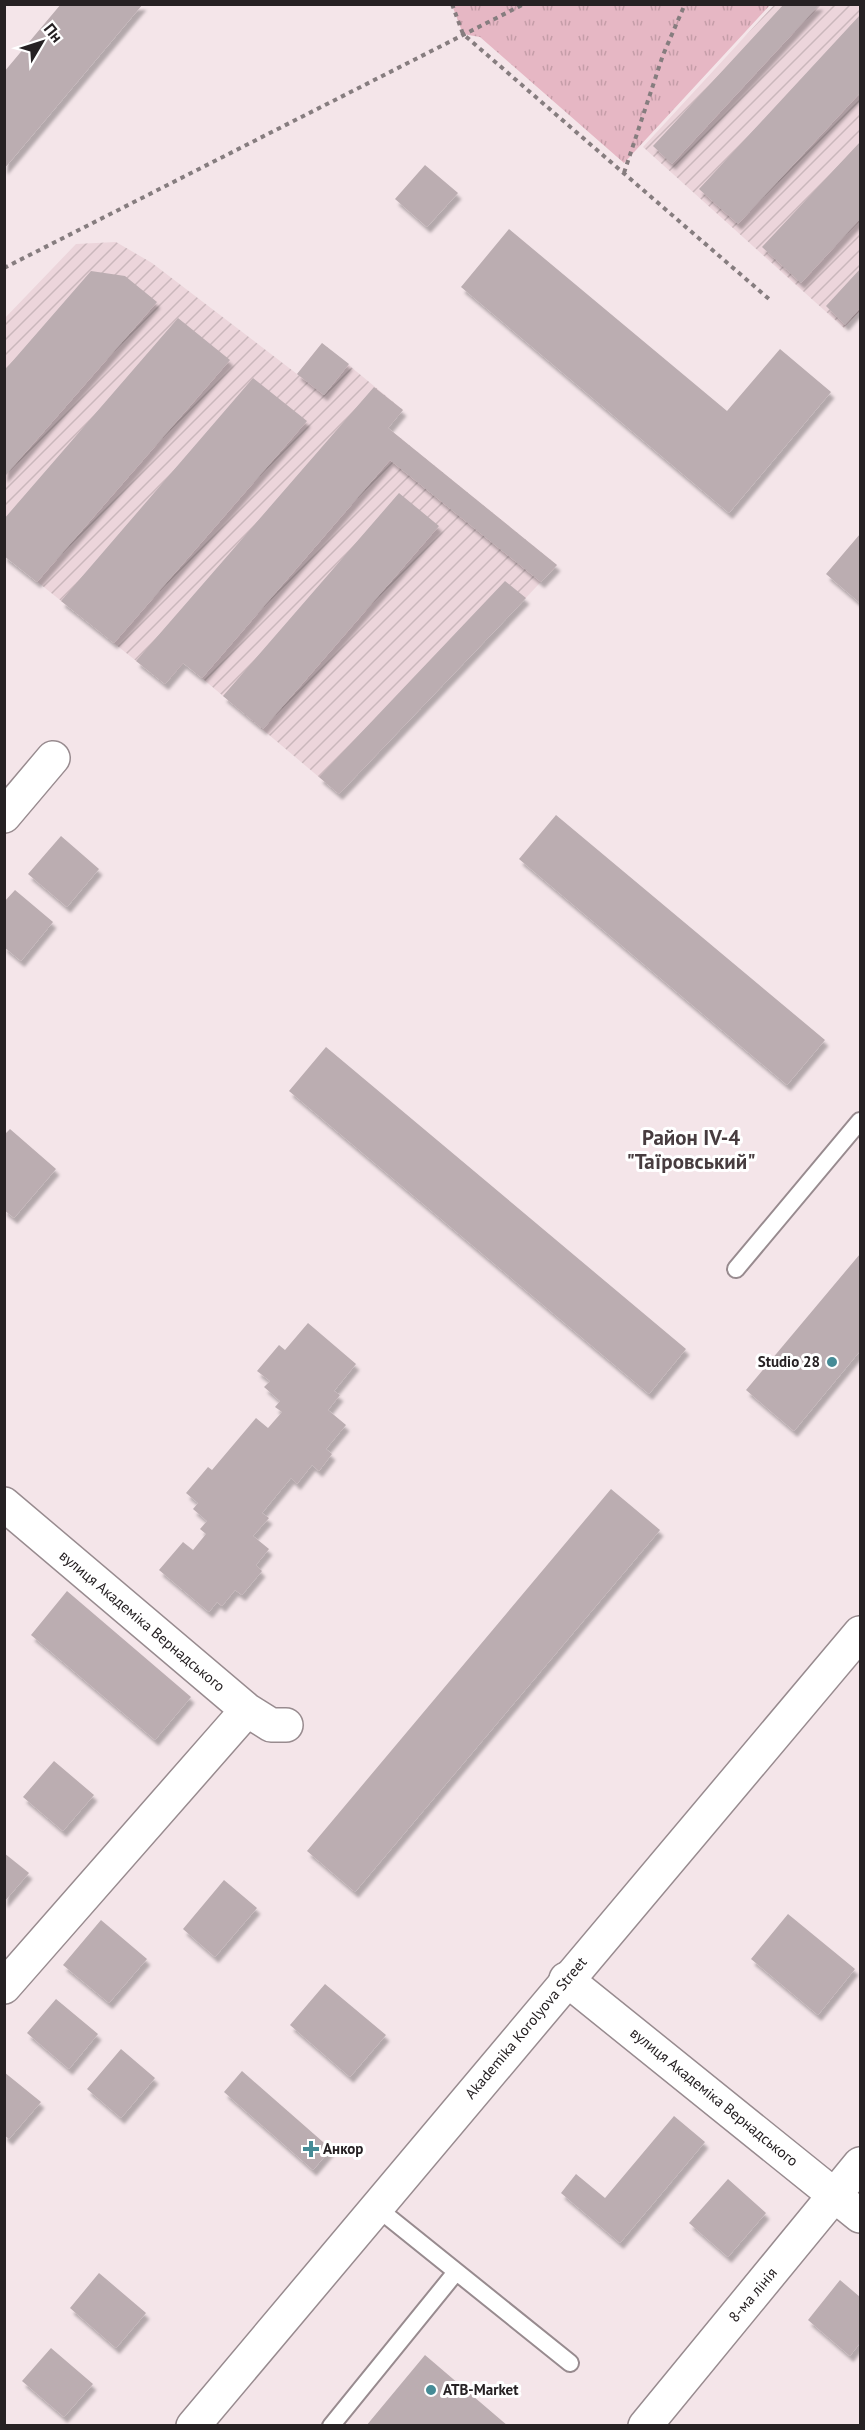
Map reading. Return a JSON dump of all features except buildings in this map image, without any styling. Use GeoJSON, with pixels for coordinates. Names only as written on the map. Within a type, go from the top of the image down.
{"type":"FeatureCollection","features":[{"type":"Feature","properties":{"kind":"street"},"geometry":{"type":"LineString","coordinates":[[4,816],[53,758]]}},
{"type":"Feature","properties":{"kind":"street","name":"вулиця Академіка Вернадського"},"geometry":{"type":"LineString","coordinates":[[4,1504],[247,1710],[271,1725],[286,1725]]}},
{"type":"Feature","properties":{"kind":"street","name":"Akademika Korolyova Street"},"geometry":{"type":"LineString","coordinates":[[193,2426],[566,1979],[861,1633]]}},
{"type":"Feature","properties":{"kind":"street"},"geometry":{"type":"LineString","coordinates":[[4,1987],[247,1710]]}},
{"type":"Feature","properties":{"kind":"street","name":"вулиця Академіка Вернадського"},"geometry":{"type":"LineString","coordinates":[[566,1979],[861,2216]]}},
{"type":"Feature","properties":{"kind":"street","name":"8-ма лінія"},"geometry":{"type":"LineString","coordinates":[[645,2426],[861,2164]]}},
{"type":"Feature","properties":{"kind":"lane"},"geometry":{"type":"LineString","coordinates":[[736,1269],[861,1121]]}},
{"type":"Feature","properties":{"kind":"lane"},"geometry":{"type":"LineString","coordinates":[[376,2207],[570,2363]]}},
{"type":"Feature","properties":{"kind":"lane"},"geometry":{"type":"LineString","coordinates":[[331,2426],[456,2272]]}},
{"type":"Feature","properties":{"kind":"path"},"geometry":{"type":"LineString","coordinates":[[452,4],[463,34],[769,299]]}},
{"type":"Feature","properties":{"kind":"path"},"geometry":{"type":"LineString","coordinates":[[4,268],[524,4]]}},
{"type":"Feature","properties":{"kind":"path"},"geometry":{"type":"LineString","coordinates":[[624,173],[663,55],[685,4]]}},
{"type":"Feature","properties":{"kind":"shaded area"},"geometry":{"type":"Polygon","coordinates":[[[774,5],[860,5],[860,311],[844,328],[643,147],[774,5]]]}},
{"type":"Feature","properties":{"kind":"shaded area"},"geometry":{"type":"Polygon","coordinates":[[[116,242],[152,263],[297,374],[322,343],[403,410],[388,428],[557,565],[339,794],[184,663],[165,684],[5,556],[4,319],[76,244],[116,242]]]}},
{"type":"Feature","properties":{"kind":"green space"},"geometry":{"type":"Polygon","coordinates":[[[452,4],[770,5],[624,163],[480,37],[463,34],[452,4]]]}},
{"type":"Feature","properties":{"kind":"place","name":"Studio 28"},"geometry":{"type":"Point","coordinates":[832,1362]}},
{"type":"Feature","properties":{"kind":"place","name":"Анкор"},"geometry":{"type":"Point","coordinates":[311,2149]}},
{"type":"Feature","properties":{"kind":"place","name":"ATB-Market"},"geometry":{"type":"Point","coordinates":[431,2390]}},
{"type":"Feature","properties":{"kind":"district","name":"Район IV-4 \"Таїровський\""},"geometry":{"type":"Point","coordinates":[691,1150]}}]}
